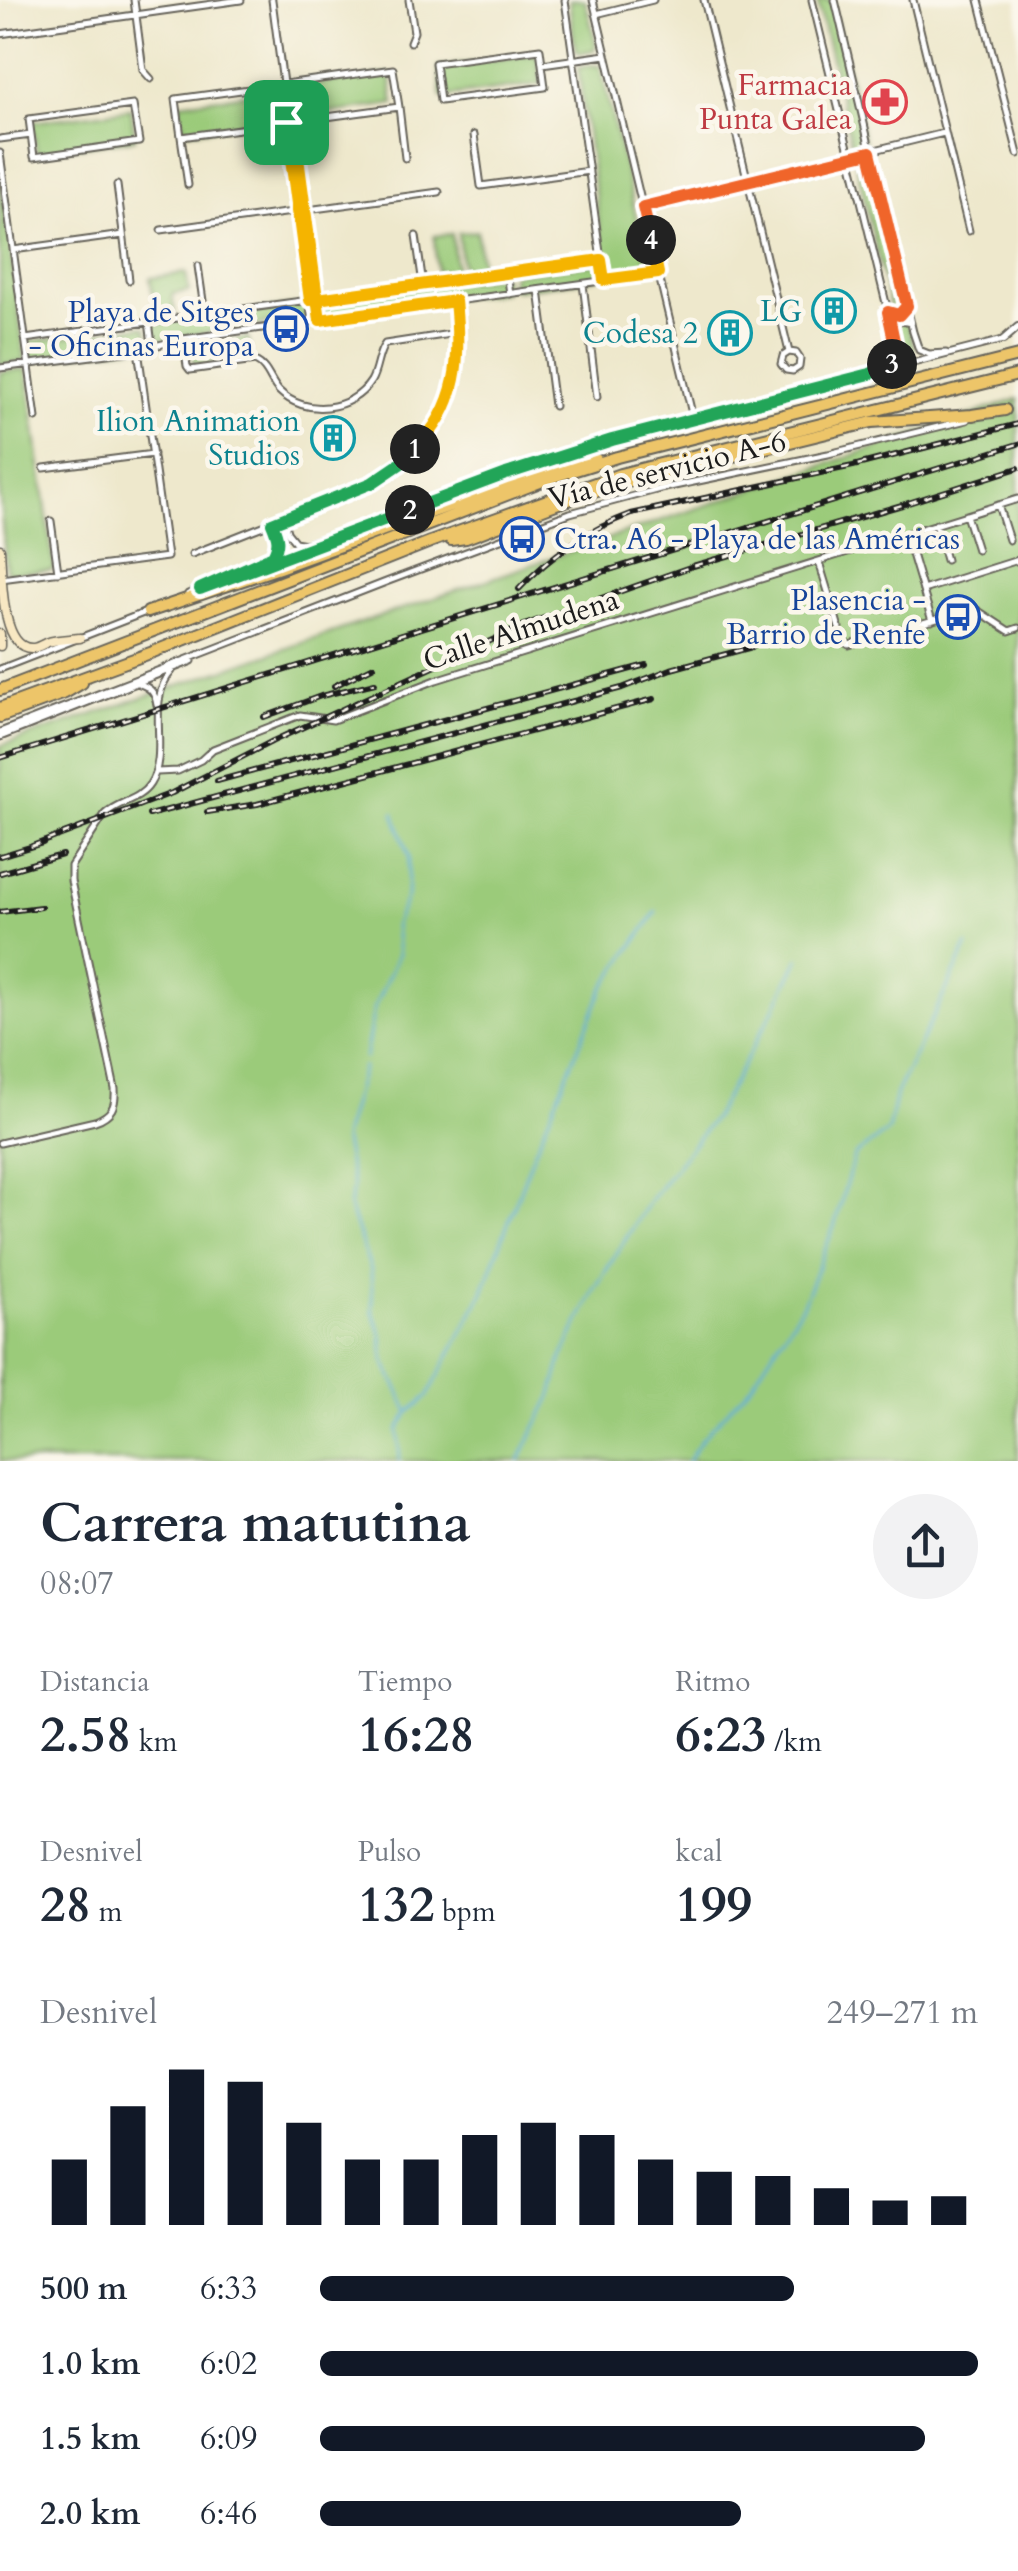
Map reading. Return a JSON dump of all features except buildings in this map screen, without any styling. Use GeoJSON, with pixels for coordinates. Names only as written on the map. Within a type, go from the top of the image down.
{"type":"FeatureCollection","features":[{"type":"Feature","properties":{"kind":"highway"},"geometry":{"type":"LineString","coordinates":[[0,690],[554,477],[1018,356]]}},
{"type":"Feature","properties":{"kind":"highway"},"geometry":{"type":"LineString","coordinates":[[0,708],[430,542],[620,474],[1018,375]]}},
{"type":"Feature","properties":{"kind":"highway"},"geometry":{"type":"LineString","coordinates":[[430,542],[466,538],[619,484],[872,422],[1005,410]]}},
{"type":"Feature","properties":{"kind":"highway"},"geometry":{"type":"LineString","coordinates":[[148,612],[546,471],[580,460],[617,458]]}},
{"type":"Feature","properties":{"kind":"highway"},"geometry":{"type":"LineString","coordinates":[[0,717],[65,693],[102,671]]}},
{"type":"Feature","properties":{"kind":"main road"},"geometry":{"type":"LineString","coordinates":[[0,549],[6,621],[20,645],[35,648],[52,640],[80,638]]}},
{"type":"Feature","properties":{"kind":"main road"},"geometry":{"type":"LineString","coordinates":[[0,634],[0,646]]}},
{"type":"Feature","properties":{"kind":"street"},"geometry":{"type":"LineString","coordinates":[[134,0],[143,70],[151,79]]}},
{"type":"Feature","properties":{"kind":"street"},"geometry":{"type":"LineString","coordinates":[[0,34],[241,0]]}},
{"type":"Feature","properties":{"kind":"street"},"geometry":{"type":"LineString","coordinates":[[272,0],[284,88]]}},
{"type":"Feature","properties":{"kind":"street"},"geometry":{"type":"LineString","coordinates":[[409,0],[414,32],[410,42]]}},
{"type":"Feature","properties":{"kind":"street"},"geometry":{"type":"LineString","coordinates":[[565,0],[604,280]]}},
{"type":"Feature","properties":{"kind":"street"},"geometry":{"type":"LineString","coordinates":[[592,0],[693,418]]}},
{"type":"Feature","properties":{"kind":"street"},"geometry":{"type":"LineString","coordinates":[[596,14],[653,0]]}},
{"type":"Feature","properties":{"kind":"street"},"geometry":{"type":"LineString","coordinates":[[704,0],[789,352]]}},
{"type":"Feature","properties":{"kind":"street"},"geometry":{"type":"LineString","coordinates":[[812,0],[897,355],[894,363],[870,374]]}},
{"type":"Feature","properties":{"kind":"street"},"geometry":{"type":"LineString","coordinates":[[835,0],[919,350],[928,354],[959,352]]}},
{"type":"Feature","properties":{"kind":"street"},"geometry":{"type":"LineString","coordinates":[[913,0],[969,231]]}},
{"type":"Feature","properties":{"kind":"street"},"geometry":{"type":"LineString","coordinates":[[979,0],[1018,154]]}},
{"type":"Feature","properties":{"kind":"street"},"geometry":{"type":"LineString","coordinates":[[540,49],[542,64],[545,87],[440,101],[435,63],[540,49]]}},
{"type":"Feature","properties":{"kind":"street"},"geometry":{"type":"LineString","coordinates":[[542,64],[606,55]]}},
{"type":"Feature","properties":{"kind":"street"},"geometry":{"type":"LineString","coordinates":[[188,185],[176,99],[284,88],[394,69],[406,158]]}},
{"type":"Feature","properties":{"kind":"street"},"geometry":{"type":"LineString","coordinates":[[284,88],[274,104],[277,113],[289,119]]}},
{"type":"Feature","properties":{"kind":"street"},"geometry":{"type":"LineString","coordinates":[[284,88],[296,94],[300,102],[299,110],[289,119]]}},
{"type":"Feature","properties":{"kind":"street"},"geometry":{"type":"LineString","coordinates":[[134,105],[138,142],[34,157],[31,135],[29,120],[134,105]]}},
{"type":"Feature","properties":{"kind":"street"},"geometry":{"type":"LineString","coordinates":[[181,137],[289,119],[399,107]]}},
{"type":"Feature","properties":{"kind":"street"},"geometry":{"type":"LineString","coordinates":[[289,119],[306,210],[316,320]]}},
{"type":"Feature","properties":{"kind":"street"},"geometry":{"type":"LineString","coordinates":[[289,119],[298,212],[314,300]]}},
{"type":"Feature","properties":{"kind":"street"},"geometry":{"type":"LineString","coordinates":[[643,207],[944,133]]}},
{"type":"Feature","properties":{"kind":"street"},"geometry":{"type":"LineString","coordinates":[[0,139],[31,135]]}},
{"type":"Feature","properties":{"kind":"street"},"geometry":{"type":"LineString","coordinates":[[474,135],[481,186],[589,171]]}},
{"type":"Feature","properties":{"kind":"street"},"geometry":{"type":"LineString","coordinates":[[0,153],[36,418]]}},
{"type":"Feature","properties":{"kind":"street"},"geometry":{"type":"LineString","coordinates":[[117,185],[130,280]]}},
{"type":"Feature","properties":{"kind":"street"},"geometry":{"type":"LineString","coordinates":[[161,230],[439,192]]}},
{"type":"Feature","properties":{"kind":"street"},"geometry":{"type":"LineString","coordinates":[[13,250],[123,236]]}},
{"type":"Feature","properties":{"kind":"street"},"geometry":{"type":"LineString","coordinates":[[416,236],[423,284]]}},
{"type":"Feature","properties":{"kind":"street"},"geometry":{"type":"LineString","coordinates":[[26,339],[601,260]]}},
{"type":"Feature","properties":{"kind":"street"},"geometry":{"type":"LineString","coordinates":[[198,266],[205,315]]}},
{"type":"Feature","properties":{"kind":"street"},"geometry":{"type":"LineString","coordinates":[[507,272],[510,294]]}},
{"type":"Feature","properties":{"kind":"street"},"geometry":{"type":"LineString","coordinates":[[0,368],[658,273]]}},
{"type":"Feature","properties":{"kind":"street"},"geometry":{"type":"LineString","coordinates":[[583,284],[597,397]]}},
{"type":"Feature","properties":{"kind":"street"},"geometry":{"type":"LineString","coordinates":[[540,290],[554,406]]}},
{"type":"Feature","properties":{"kind":"street"},"geometry":{"type":"LineString","coordinates":[[192,554],[372,483],[423,442],[445,410],[459,356],[455,301]]}},
{"type":"Feature","properties":{"kind":"street"},"geometry":{"type":"LineString","coordinates":[[888,312],[899,315],[907,306]]}},
{"type":"Feature","properties":{"kind":"street"},"geometry":{"type":"LineString","coordinates":[[892,328],[900,321],[911,323]]}},
{"type":"Feature","properties":{"kind":"street"},"geometry":{"type":"LineString","coordinates":[[149,322],[152,345]]}},
{"type":"Feature","properties":{"kind":"street","name":"Vía de servicio A-6"},"geometry":{"type":"LineString","coordinates":[[0,669],[506,474],[693,418],[1003,340],[1018,327]]}},
{"type":"Feature","properties":{"kind":"street"},"geometry":{"type":"LineString","coordinates":[[183,339],[186,366],[190,370],[255,361],[262,364],[277,389],[289,399],[316,408],[346,402],[362,392],[372,379],[385,344],[458,333]]}},
{"type":"Feature","properties":{"kind":"street"},"geometry":{"type":"LineString","coordinates":[[1,579],[167,557],[138,350]]}},
{"type":"Feature","properties":{"kind":"street","name":"Vía de servicio A-6"},"geometry":{"type":"LineString","coordinates":[[0,735],[570,513],[660,488],[828,454],[1018,407]]}},
{"type":"Feature","properties":{"kind":"street"},"geometry":{"type":"LineString","coordinates":[[44,468],[153,454]]}},
{"type":"Feature","properties":{"kind":"street","name":"Calle Almudena"},"geometry":{"type":"LineString","coordinates":[[157,772],[178,770],[201,760],[213,749],[300,715],[332,720],[436,680],[1018,498]]}},
{"type":"Feature","properties":{"kind":"street"},"geometry":{"type":"LineString","coordinates":[[998,505],[1009,540]]}},
{"type":"Feature","properties":{"kind":"street"},"geometry":{"type":"LineString","coordinates":[[966,515],[978,550]]}},
{"type":"Feature","properties":{"kind":"street"},"geometry":{"type":"LineString","coordinates":[[283,517],[286,532],[295,542],[306,544],[383,520]]}},
{"type":"Feature","properties":{"kind":"street"},"geometry":{"type":"LineString","coordinates":[[51,520],[58,572]]}},
{"type":"Feature","properties":{"kind":"street"},"geometry":{"type":"LineString","coordinates":[[200,589],[273,556],[278,536],[272,523]]}},
{"type":"Feature","properties":{"kind":"street"},"geometry":{"type":"LineString","coordinates":[[936,524],[946,560]]}},
{"type":"Feature","properties":{"kind":"street"},"geometry":{"type":"LineString","coordinates":[[906,534],[932,621]]}},
{"type":"Feature","properties":{"kind":"street"},"geometry":{"type":"LineString","coordinates":[[923,590],[1018,560]]}},
{"type":"Feature","properties":{"kind":"street"},"geometry":{"type":"LineString","coordinates":[[819,562],[846,644],[974,608],[1009,631],[1018,628]]}},
{"type":"Feature","properties":{"kind":"street"},"geometry":{"type":"LineString","coordinates":[[0,735],[139,684],[226,644]]}},
{"type":"Feature","properties":{"kind":"street"},"geometry":{"type":"LineString","coordinates":[[0,1143],[95,1122],[108,1115],[114,1106],[115,1089],[71,866],[104,814],[147,790],[157,772],[161,687],[172,670]]}},
{"type":"Feature","properties":{"kind":"street"},"geometry":{"type":"LineString","coordinates":[[139,684],[150,688],[159,713]]}},
{"type":"Feature","properties":{"kind":"green space"},"geometry":{"type":"Polygon","coordinates":[[[569,0],[585,0],[596,44],[594,50],[580,53],[575,49],[569,0]]]}},
{"type":"Feature","properties":{"kind":"green space"},"geometry":{"type":"Polygon","coordinates":[[[817,0],[831,0],[914,349],[911,356],[901,353],[817,0]]]}},
{"type":"Feature","properties":{"kind":"green space"},"geometry":{"type":"Polygon","coordinates":[[[537,54],[541,84],[442,97],[438,67],[537,54]]]}},
{"type":"Feature","properties":{"kind":"green space"},"geometry":{"type":"Polygon","coordinates":[[[600,66],[648,266],[644,271],[606,274],[578,68],[600,66]]]}},
{"type":"Feature","properties":{"kind":"green space"},"geometry":{"type":"Polygon","coordinates":[[[390,74],[394,104],[300,115],[303,100],[297,87],[390,74]]]}},
{"type":"Feature","properties":{"kind":"green space"},"geometry":{"type":"Polygon","coordinates":[[[272,91],[269,107],[276,121],[184,132],[179,103],[272,91]]]}},
{"type":"Feature","properties":{"kind":"green space"},"geometry":{"type":"Polygon","coordinates":[[[131,109],[135,139],[37,153],[32,122],[131,109]]]}},
{"type":"Feature","properties":{"kind":"green space"},"geometry":{"type":"Polygon","coordinates":[[[0,173],[25,359],[0,365],[0,173]]]}},
{"type":"Feature","properties":{"kind":"green space"},"geometry":{"type":"Polygon","coordinates":[[[477,231],[481,267],[462,269],[458,233],[477,231]]]}},
{"type":"Feature","properties":{"kind":"green space"},"geometry":{"type":"Polygon","coordinates":[[[452,234],[456,270],[437,272],[434,236],[452,234]]]}},
{"type":"Feature","properties":{"kind":"green space"},"geometry":{"type":"Polygon","coordinates":[[[597,263],[598,278],[512,288],[512,274],[597,263]]]}},
{"type":"Feature","properties":{"kind":"green space"},"geometry":{"type":"Polygon","coordinates":[[[186,273],[189,291],[172,294],[175,314],[156,317],[150,278],[186,273]]]}},
{"type":"Feature","properties":{"kind":"green space"},"geometry":{"type":"Polygon","coordinates":[[[501,276],[504,292],[326,316],[323,313],[323,301],[501,276]]]}},
{"type":"Feature","properties":{"kind":"green space"},"geometry":{"type":"Polygon","coordinates":[[[306,306],[306,318],[154,338],[156,324],[306,306]]]}},
{"type":"Feature","properties":{"kind":"green space"},"geometry":{"type":"Polygon","coordinates":[[[147,328],[149,342],[145,346],[31,358],[32,341],[147,328]]]}},
{"type":"Feature","properties":{"kind":"green space"},"geometry":{"type":"Polygon","coordinates":[[[248,338],[251,356],[194,365],[191,346],[248,338]]]}},
{"type":"Feature","properties":{"kind":"green space"},"geometry":{"type":"Polygon","coordinates":[[[24,369],[54,568],[9,573],[0,499],[0,372],[24,369]]]}},
{"type":"Feature","properties":{"kind":"green space"},"geometry":{"type":"Polygon","coordinates":[[[1018,399],[1018,1461],[0,1461],[0,746],[1018,399]]]}},
{"type":"Feature","properties":{"kind":"waterway"},"geometry":{"type":"LineString","coordinates":[[365,1058],[374,1008],[398,955],[395,924],[407,897],[409,857],[394,813]]}},
{"type":"Feature","properties":{"kind":"waterway"},"geometry":{"type":"LineString","coordinates":[[409,1412],[428,1396],[482,1294],[533,1155],[603,989],[656,912]]}},
{"type":"Feature","properties":{"kind":"waterway"},"geometry":{"type":"LineString","coordinates":[[688,1461],[702,1439],[752,1384],[803,1304],[834,1227],[854,1156],[888,1131],[896,1093],[968,945]]}},
{"type":"Feature","properties":{"kind":"waterway"},"geometry":{"type":"LineString","coordinates":[[519,1461],[552,1395],[562,1358],[594,1290],[648,1203],[715,1116],[799,958]]}},
{"type":"Feature","properties":{"kind":"waterway"},"geometry":{"type":"LineString","coordinates":[[363,1067],[343,1137],[353,1187],[349,1207],[371,1270],[373,1312],[382,1336],[384,1360],[409,1412],[398,1430],[400,1461]]}},
{"type":"Feature","properties":{"kind":"railway"},"geometry":{"type":"LineString","coordinates":[[519,589],[571,545],[631,514],[853,466],[1018,424]]}},
{"type":"Feature","properties":{"kind":"railway"},"geometry":{"type":"LineString","coordinates":[[0,758],[1018,444]]}},
{"type":"Feature","properties":{"kind":"railway"},"geometry":{"type":"LineString","coordinates":[[32,846],[172,793],[273,741],[527,624],[693,566],[1018,468]]}},
{"type":"Feature","properties":{"kind":"railway"},"geometry":{"type":"LineString","coordinates":[[149,815],[622,688],[671,669],[752,647]]}},
{"type":"Feature","properties":{"kind":"railway"},"geometry":{"type":"LineString","coordinates":[[217,781],[646,665]]}},
{"type":"Feature","properties":{"kind":"railway"},"geometry":{"type":"LineString","coordinates":[[334,686],[374,666]]}},
{"type":"Feature","properties":{"kind":"railway"},"geometry":{"type":"LineString","coordinates":[[264,717],[321,696],[375,683]]}},
{"type":"Feature","properties":{"kind":"railway"},"geometry":{"type":"LineString","coordinates":[[207,812],[257,804],[654,699]]}},
{"type":"Feature","properties":{"kind":"railway"},"geometry":{"type":"LineString","coordinates":[[0,856],[43,843]]}},
{"type":"Feature","properties":{"kind":"railway"},"geometry":{"type":"LineString","coordinates":[[0,873],[62,855]]}},
{"type":"Feature","properties":{"kind":"railway"},"geometry":{"type":"LineString","coordinates":[[0,912],[41,907]]}},
{"type":"Feature","properties":{"kind":"place","name":"Farmacia Punta Galea"},"geometry":{"type":"Point","coordinates":[885,102]}},
{"type":"Feature","properties":{"kind":"place","name":"LG"},"geometry":{"type":"Point","coordinates":[834,311]}},
{"type":"Feature","properties":{"kind":"place","name":"Playa de Sitges - Oficinas Europa"},"geometry":{"type":"Point","coordinates":[286,329]}},
{"type":"Feature","properties":{"kind":"place","name":"Codesa 2"},"geometry":{"type":"Point","coordinates":[730,333]}},
{"type":"Feature","properties":{"kind":"place","name":"Ilion Animation Studios"},"geometry":{"type":"Point","coordinates":[333,438]}},
{"type":"Feature","properties":{"kind":"place","name":"Ctra. A6 - Playa de las Américas"},"geometry":{"type":"Point","coordinates":[522,539]}},
{"type":"Feature","properties":{"kind":"place","name":"Plasencia - Barrio de Renfe"},"geometry":{"type":"Point","coordinates":[958,617]}},
{"type":"Feature","properties":{"kind":"route"},"geometry":{"type":"LineString","coordinates":[[286,122],[293,121],[306,210],[317,299],[320,320],[455,301],[459,356],[455,378],[445,410],[423,442],[400,464],[372,483],[272,523],[278,536],[273,556],[200,589],[506,474],[612,440],[870,374],[894,363],[897,355],[888,312],[899,315],[907,306],[870,152],[643,207],[658,273],[604,280],[601,260],[423,284],[416,285],[317,299],[310,300],[286,122]]}}]}
